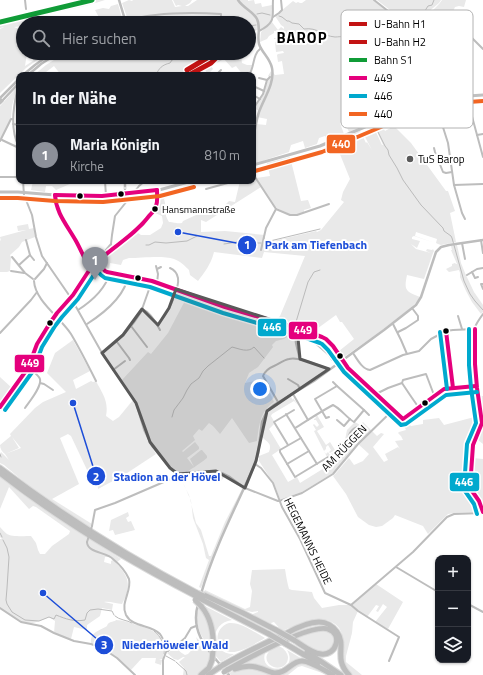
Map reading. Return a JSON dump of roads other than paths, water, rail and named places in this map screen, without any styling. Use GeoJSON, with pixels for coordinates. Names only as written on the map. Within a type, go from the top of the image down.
{"type":"FeatureCollection","features":[{"type":"Feature","properties":{"kind":"highway"},"geometry":{"type":"LineString","coordinates":[[0,468],[42,500],[99,537],[196,595],[208,615],[212,631],[214,650],[209,668],[201,675]]}},
{"type":"Feature","properties":{"kind":"highway"},"geometry":{"type":"LineString","coordinates":[[0,473],[74,526],[118,553],[167,581],[196,595],[237,610],[272,632],[290,642],[323,654],[329,653],[333,650],[336,644],[335,635],[332,631],[326,628],[307,631],[265,650],[225,673]]}},
{"type":"Feature","properties":{"kind":"highway"},"geometry":{"type":"LineString","coordinates":[[204,597],[290,642],[314,656],[341,675]]}},
{"type":"Feature","properties":{"kind":"highway"},"geometry":{"type":"LineString","coordinates":[[208,675],[257,646],[308,624],[324,622],[331,625],[337,632],[341,643],[341,662],[348,675]]}},
{"type":"Feature","properties":{"kind":"highway"},"geometry":{"type":"LineString","coordinates":[[290,642],[334,675]]}},
{"type":"Feature","properties":{"kind":"highway"},"geometry":{"type":"LineString","coordinates":[[225,673],[236,668],[248,666],[278,673],[286,670],[295,663],[303,661],[311,663],[334,675]]}},
{"type":"Feature","properties":{"kind":"main road"},"geometry":{"type":"LineString","coordinates":[[473,96],[483,95]]}},
{"type":"Feature","properties":{"kind":"main road"},"geometry":{"type":"LineString","coordinates":[[256,164],[320,146],[362,128]]}},
{"type":"Feature","properties":{"kind":"main road"},"geometry":{"type":"LineString","coordinates":[[0,192],[106,196],[157,190],[180,184]]}},
{"type":"Feature","properties":{"kind":"main road"},"geometry":{"type":"LineString","coordinates":[[0,407],[28,368],[37,344],[55,315],[71,298],[90,269],[112,249],[135,232],[148,218],[157,203],[157,190]]}},
{"type":"Feature","properties":{"kind":"street"},"geometry":{"type":"LineString","coordinates":[[25,0],[26,9]]}},
{"type":"Feature","properties":{"kind":"street"},"geometry":{"type":"LineString","coordinates":[[119,0],[124,16]]}},
{"type":"Feature","properties":{"kind":"street"},"geometry":{"type":"LineString","coordinates":[[238,0],[241,5],[254,16]]}},
{"type":"Feature","properties":{"kind":"street"},"geometry":{"type":"LineString","coordinates":[[273,0],[273,17]]}},
{"type":"Feature","properties":{"kind":"street"},"geometry":{"type":"LineString","coordinates":[[259,31],[270,23],[273,17],[282,10],[281,0]]}},
{"type":"Feature","properties":{"kind":"street"},"geometry":{"type":"LineString","coordinates":[[374,0],[387,10]]}},
{"type":"Feature","properties":{"kind":"street"},"geometry":{"type":"LineString","coordinates":[[154,16],[197,13],[221,14],[221,16]]}},
{"type":"Feature","properties":{"kind":"street"},"geometry":{"type":"LineString","coordinates":[[256,18],[259,24],[259,39],[261,48],[270,62],[272,73],[270,85],[259,111],[256,125]]}},
{"type":"Feature","properties":{"kind":"street"},"geometry":{"type":"LineString","coordinates":[[473,38],[483,50]]}},
{"type":"Feature","properties":{"kind":"street"},"geometry":{"type":"LineString","coordinates":[[256,54],[261,48]]}},
{"type":"Feature","properties":{"kind":"street"},"geometry":{"type":"LineString","coordinates":[[27,72],[42,60]]}},
{"type":"Feature","properties":{"kind":"street"},"geometry":{"type":"LineString","coordinates":[[32,72],[48,60]]}},
{"type":"Feature","properties":{"kind":"street"},"geometry":{"type":"LineString","coordinates":[[250,72],[254,60]]}},
{"type":"Feature","properties":{"kind":"street"},"geometry":{"type":"LineString","coordinates":[[256,105],[264,91],[267,80],[270,77]]}},
{"type":"Feature","properties":{"kind":"street"},"geometry":{"type":"LineString","coordinates":[[259,78],[267,80]]}},
{"type":"Feature","properties":{"kind":"street"},"geometry":{"type":"LineString","coordinates":[[0,100],[16,81]]}},
{"type":"Feature","properties":{"kind":"street"},"geometry":{"type":"LineString","coordinates":[[0,100],[16,86]]}},
{"type":"Feature","properties":{"kind":"street"},"geometry":{"type":"LineString","coordinates":[[256,87],[264,91]]}},
{"type":"Feature","properties":{"kind":"street"},"geometry":{"type":"LineString","coordinates":[[16,97],[13,110],[16,141]]}},
{"type":"Feature","properties":{"kind":"street"},"geometry":{"type":"LineString","coordinates":[[256,97],[260,99]]}},
{"type":"Feature","properties":{"kind":"street"},"geometry":{"type":"LineString","coordinates":[[13,119],[11,119],[1,141],[16,147]]}},
{"type":"Feature","properties":{"kind":"street"},"geometry":{"type":"LineString","coordinates":[[473,121],[483,157]]}},
{"type":"Feature","properties":{"kind":"street"},"geometry":{"type":"LineString","coordinates":[[444,128],[447,137],[454,185],[465,219]]}},
{"type":"Feature","properties":{"kind":"street"},"geometry":{"type":"LineString","coordinates":[[477,135],[483,134]]}},
{"type":"Feature","properties":{"kind":"street"},"geometry":{"type":"LineString","coordinates":[[434,148],[443,172],[452,172]]}},
{"type":"Feature","properties":{"kind":"street"},"geometry":{"type":"LineString","coordinates":[[0,177],[16,178]]}},
{"type":"Feature","properties":{"kind":"street"},"geometry":{"type":"LineString","coordinates":[[256,182],[276,209],[294,216],[329,204]]}},
{"type":"Feature","properties":{"kind":"street"},"geometry":{"type":"LineString","coordinates":[[23,184],[24,192],[33,219],[42,256],[71,298],[102,353],[136,404],[144,430],[150,442],[170,468],[178,474]]}},
{"type":"Feature","properties":{"kind":"street"},"geometry":{"type":"LineString","coordinates":[[105,184],[106,196]]}},
{"type":"Feature","properties":{"kind":"street"},"geometry":{"type":"LineString","coordinates":[[112,249],[111,244],[115,217],[141,184]]}},
{"type":"Feature","properties":{"kind":"street"},"geometry":{"type":"LineString","coordinates":[[206,189],[224,184]]}},
{"type":"Feature","properties":{"kind":"street"},"geometry":{"type":"LineString","coordinates":[[454,185],[483,184]]}},
{"type":"Feature","properties":{"kind":"street"},"geometry":{"type":"LineString","coordinates":[[139,186],[139,189],[142,192]]}},
{"type":"Feature","properties":{"kind":"street"},"geometry":{"type":"LineString","coordinates":[[55,195],[55,203],[62,219],[76,240],[90,269]]}},
{"type":"Feature","properties":{"kind":"street"},"geometry":{"type":"LineString","coordinates":[[261,250],[266,228],[276,209]]}},
{"type":"Feature","properties":{"kind":"street"},"geometry":{"type":"LineString","coordinates":[[26,240],[30,255],[34,260]]}},
{"type":"Feature","properties":{"kind":"street"},"geometry":{"type":"LineString","coordinates":[[225,673],[200,638],[196,626],[197,607],[207,574],[221,538],[255,464],[263,419],[267,411],[278,402],[314,381],[393,324],[416,305],[421,297],[436,252],[440,248],[452,244],[482,240],[483,253]]}},
{"type":"Feature","properties":{"kind":"street"},"geometry":{"type":"LineString","coordinates":[[462,243],[465,259]]}},
{"type":"Feature","properties":{"kind":"street"},"geometry":{"type":"LineString","coordinates":[[106,250],[111,244]]}},
{"type":"Feature","properties":{"kind":"street"},"geometry":{"type":"LineString","coordinates":[[19,265],[30,255]]}},
{"type":"Feature","properties":{"kind":"street"},"geometry":{"type":"LineString","coordinates":[[12,257],[25,273],[34,280],[37,292],[70,333],[96,381]]}},
{"type":"Feature","properties":{"kind":"street"},"geometry":{"type":"LineString","coordinates":[[97,262],[105,271],[110,273],[152,281],[225,307],[317,334],[326,339],[336,349],[348,367],[403,419],[444,389],[476,386]]}},
{"type":"Feature","properties":{"kind":"street"},"geometry":{"type":"LineString","coordinates":[[34,280],[48,263]]}},
{"type":"Feature","properties":{"kind":"street"},"geometry":{"type":"LineString","coordinates":[[157,283],[158,277],[156,268],[161,268]]}},
{"type":"Feature","properties":{"kind":"street"},"geometry":{"type":"LineString","coordinates":[[157,324],[170,308],[178,283],[176,272],[170,268]]}},
{"type":"Feature","properties":{"kind":"street"},"geometry":{"type":"LineString","coordinates":[[467,274],[483,268]]}},
{"type":"Feature","properties":{"kind":"street"},"geometry":{"type":"LineString","coordinates":[[11,271],[25,273]]}},
{"type":"Feature","properties":{"kind":"street"},"geometry":{"type":"LineString","coordinates":[[472,272],[475,278],[478,277]]}},
{"type":"Feature","properties":{"kind":"street"},"geometry":{"type":"LineString","coordinates":[[78,310],[86,305],[102,289],[108,280],[110,273]]}},
{"type":"Feature","properties":{"kind":"street"},"geometry":{"type":"LineString","coordinates":[[87,324],[105,311],[116,299],[126,286],[128,276]]}},
{"type":"Feature","properties":{"kind":"street"},"geometry":{"type":"LineString","coordinates":[[102,353],[116,342],[138,316],[152,281]]}},
{"type":"Feature","properties":{"kind":"street"},"geometry":{"type":"LineString","coordinates":[[483,284],[481,284],[483,289]]}},
{"type":"Feature","properties":{"kind":"street"},"geometry":{"type":"LineString","coordinates":[[0,332],[29,303],[37,292]]}},
{"type":"Feature","properties":{"kind":"street"},"geometry":{"type":"LineString","coordinates":[[398,332],[418,320],[418,316],[412,308]]}},
{"type":"Feature","properties":{"kind":"street"},"geometry":{"type":"LineString","coordinates":[[142,309],[149,314],[160,330]]}},
{"type":"Feature","properties":{"kind":"street"},"geometry":{"type":"LineString","coordinates":[[352,605],[413,552],[449,515],[458,513],[483,513],[479,501],[470,488],[470,485],[473,445],[482,423],[476,386],[474,361],[475,328],[483,314]]}},
{"type":"Feature","properties":{"kind":"street"},"geometry":{"type":"LineString","coordinates":[[458,316],[462,329]]}},
{"type":"Feature","properties":{"kind":"street"},"geometry":{"type":"LineString","coordinates":[[393,324],[407,354]]}},
{"type":"Feature","properties":{"kind":"street"},"geometry":{"type":"LineString","coordinates":[[131,326],[147,347]]}},
{"type":"Feature","properties":{"kind":"street"},"geometry":{"type":"LineString","coordinates":[[297,328],[296,338],[299,356],[298,359]]}},
{"type":"Feature","properties":{"kind":"street"},"geometry":{"type":"LineString","coordinates":[[353,353],[363,367],[368,370],[407,354],[419,351],[431,339],[451,330],[475,328]]}},
{"type":"Feature","properties":{"kind":"street"},"geometry":{"type":"LineString","coordinates":[[446,332],[453,388]]}},
{"type":"Feature","properties":{"kind":"street"},"geometry":{"type":"LineString","coordinates":[[314,342],[317,334]]}},
{"type":"Feature","properties":{"kind":"street"},"geometry":{"type":"LineString","coordinates":[[303,336],[314,342],[329,355],[332,360]]}},
{"type":"Feature","properties":{"kind":"street"},"geometry":{"type":"LineString","coordinates":[[116,342],[130,360]]}},
{"type":"Feature","properties":{"kind":"street"},"geometry":{"type":"LineString","coordinates":[[278,402],[263,375],[271,367],[287,359],[294,358],[329,369]]}},
{"type":"Feature","properties":{"kind":"street"},"geometry":{"type":"LineString","coordinates":[[113,370],[125,361]]}},
{"type":"Feature","properties":{"kind":"street"},"geometry":{"type":"LineString","coordinates":[[25,408],[33,397],[40,383],[39,377],[28,368]]}},
{"type":"Feature","properties":{"kind":"street"},"geometry":{"type":"LineString","coordinates":[[376,394],[402,383],[403,380],[408,378],[426,374],[435,395]]}},
{"type":"Feature","properties":{"kind":"street"},"geometry":{"type":"LineString","coordinates":[[288,379],[298,385],[300,389]]}},
{"type":"Feature","properties":{"kind":"street"},"geometry":{"type":"LineString","coordinates":[[333,382],[369,415]]}},
{"type":"Feature","properties":{"kind":"street"},"geometry":{"type":"LineString","coordinates":[[40,383],[53,390]]}},
{"type":"Feature","properties":{"kind":"street"},"geometry":{"type":"LineString","coordinates":[[402,383],[419,408]]}},
{"type":"Feature","properties":{"kind":"street"},"geometry":{"type":"LineString","coordinates":[[329,417],[325,419],[322,411],[314,400],[337,386]]}},
{"type":"Feature","properties":{"kind":"street"},"geometry":{"type":"LineString","coordinates":[[293,394],[308,420]]}},
{"type":"Feature","properties":{"kind":"street"},"geometry":{"type":"LineString","coordinates":[[295,428],[334,405],[354,422],[364,410]]}},
{"type":"Feature","properties":{"kind":"street"},"geometry":{"type":"LineString","coordinates":[[288,445],[274,422],[294,410]]}},
{"type":"Feature","properties":{"kind":"street","name":"AM RÜGGEN"},"geometry":{"type":"LineString","coordinates":[[279,501],[302,493],[333,474],[358,444],[393,410]]}},
{"type":"Feature","properties":{"kind":"street"},"geometry":{"type":"LineString","coordinates":[[286,414],[317,464]]}},
{"type":"Feature","properties":{"kind":"street"},"geometry":{"type":"LineString","coordinates":[[337,420],[344,426],[350,419]]}},
{"type":"Feature","properties":{"kind":"street"},"geometry":{"type":"LineString","coordinates":[[301,438],[280,450],[295,477],[333,454]]}},
{"type":"Feature","properties":{"kind":"street"},"geometry":{"type":"LineString","coordinates":[[287,464],[309,451]]}},
{"type":"Feature","properties":{"kind":"street","name":"HEGEMANNS HEIDE"},"geometry":{"type":"LineString","coordinates":[[255,464],[261,468],[274,483],[279,501],[300,539],[324,593],[352,605],[355,609],[399,637],[389,661]]}},
{"type":"Feature","properties":{"kind":"street"},"geometry":{"type":"LineString","coordinates":[[168,651],[157,631],[128,619],[124,608],[129,585],[128,577],[112,558],[90,549],[87,546],[95,510],[173,478],[178,474],[216,471],[222,473],[245,488],[279,501]]}},
{"type":"Feature","properties":{"kind":"street"},"geometry":{"type":"LineString","coordinates":[[396,567],[436,591]]}},
{"type":"Feature","properties":{"kind":"street"},"geometry":{"type":"LineString","coordinates":[[471,606],[483,612]]}},
{"type":"Feature","properties":{"kind":"street"},"geometry":{"type":"LineString","coordinates":[[0,608],[21,622],[41,626],[54,634],[102,648],[117,658],[135,675]]}},
{"type":"Feature","properties":{"kind":"street"},"geometry":{"type":"LineString","coordinates":[[163,675],[164,657],[168,651],[185,638],[191,628],[196,626]]}},
{"type":"Feature","properties":{"kind":"waterway"},"geometry":{"type":"LineString","coordinates":[[426,10],[428,6],[432,5],[434,0]]}},
{"type":"Feature","properties":{"kind":"waterway"},"geometry":{"type":"LineString","coordinates":[[257,14],[262,13],[270,15]]}},
{"type":"Feature","properties":{"kind":"waterway"},"geometry":{"type":"LineString","coordinates":[[279,16],[287,21],[299,24],[304,29],[313,29],[327,35],[341,37]]}},
{"type":"Feature","properties":{"kind":"waterway"},"geometry":{"type":"LineString","coordinates":[[157,72],[161,67],[170,63],[172,60]]}},
{"type":"Feature","properties":{"kind":"waterway"},"geometry":{"type":"LineString","coordinates":[[376,128],[403,180],[421,205],[443,228],[444,231],[451,236],[464,281],[470,294],[483,310]]}},
{"type":"Feature","properties":{"kind":"waterway"},"geometry":{"type":"LineString","coordinates":[[270,241],[320,229]]}},
{"type":"Feature","properties":{"kind":"waterway"},"geometry":{"type":"LineString","coordinates":[[146,245],[155,242],[166,243],[187,241],[197,236]]}},
{"type":"Feature","properties":{"kind":"waterway"},"geometry":{"type":"LineString","coordinates":[[224,244],[244,241],[261,243]]}},
{"type":"Feature","properties":{"kind":"waterway"},"geometry":{"type":"LineString","coordinates":[[296,322],[308,282],[314,272],[320,270]]}},
{"type":"Feature","properties":{"kind":"waterway"},"geometry":{"type":"LineString","coordinates":[[172,417],[174,410],[191,384],[199,378],[208,366],[232,347],[247,350],[254,347],[264,358]]}},
{"type":"Feature","properties":{"kind":"waterway"},"geometry":{"type":"LineString","coordinates":[[0,533],[2,537]]}},
{"type":"Feature","properties":{"kind":"waterway"},"geometry":{"type":"LineString","coordinates":[[3,540],[9,557],[6,600],[12,612],[25,620],[39,621],[49,617],[54,619],[56,615],[70,620],[85,620],[87,613],[90,610],[98,609],[112,611],[114,615]]}},
{"type":"Feature","properties":{"kind":"waterway"},"geometry":{"type":"LineString","coordinates":[[115,616],[132,623]]}},
{"type":"Feature","properties":{"kind":"waterway"},"geometry":{"type":"LineString","coordinates":[[154,631],[159,635],[162,641],[164,654]]}},
{"type":"Feature","properties":{"kind":"waterway"},"geometry":{"type":"LineString","coordinates":[[166,656],[175,661]]}},
{"type":"Feature","properties":{"kind":"waterway"},"geometry":{"type":"LineString","coordinates":[[176,662],[186,671],[187,675]]}},
{"type":"Feature","properties":{"kind":"railway"},"geometry":{"type":"LineString","coordinates":[[125,184],[125,189]]}},
{"type":"Feature","properties":{"kind":"metro line","name":"H2"},"geometry":{"type":"LineString","coordinates":[[187,70],[204,60]]}},
{"type":"Feature","properties":{"kind":"metro line","name":"H1"},"geometry":{"type":"LineString","coordinates":[[194,72],[214,60]]}},
{"type":"Feature","properties":{"kind":"rail line","name":"S1"},"geometry":{"type":"LineString","coordinates":[[25,16],[92,0]]}},
{"type":"Feature","properties":{"kind":"rail line","name":"S1"},"geometry":{"type":"LineString","coordinates":[[0,22],[16,18]]}},
{"type":"Feature","properties":{"kind":"place","name":"TuS Barop"},"geometry":{"type":"Point","coordinates":[410,159]}},
{"type":"Feature","properties":{"kind":"place","name":"Hansmannstraße"},"geometry":{"type":"Point","coordinates":[155,209]}},
{"type":"Feature","properties":{"kind":"place","name":"Park am Tiefenbach"},"geometry":{"type":"Point","coordinates":[178,232]}},
{"type":"Feature","properties":{"kind":"place","name":"Maria Königin"},"geometry":{"type":"Point","coordinates":[95,280]}},
{"type":"Feature","properties":{"kind":"place","name":"Stadion an der Hövel"},"geometry":{"type":"Point","coordinates":[73,403]}},
{"type":"Feature","properties":{"kind":"place","name":"Niederhöweler Wald"},"geometry":{"type":"Point","coordinates":[43,593]}},
{"type":"Feature","properties":{"kind":"district","name":"BAROP"},"geometry":{"type":"Point","coordinates":[302,37]}}]}
